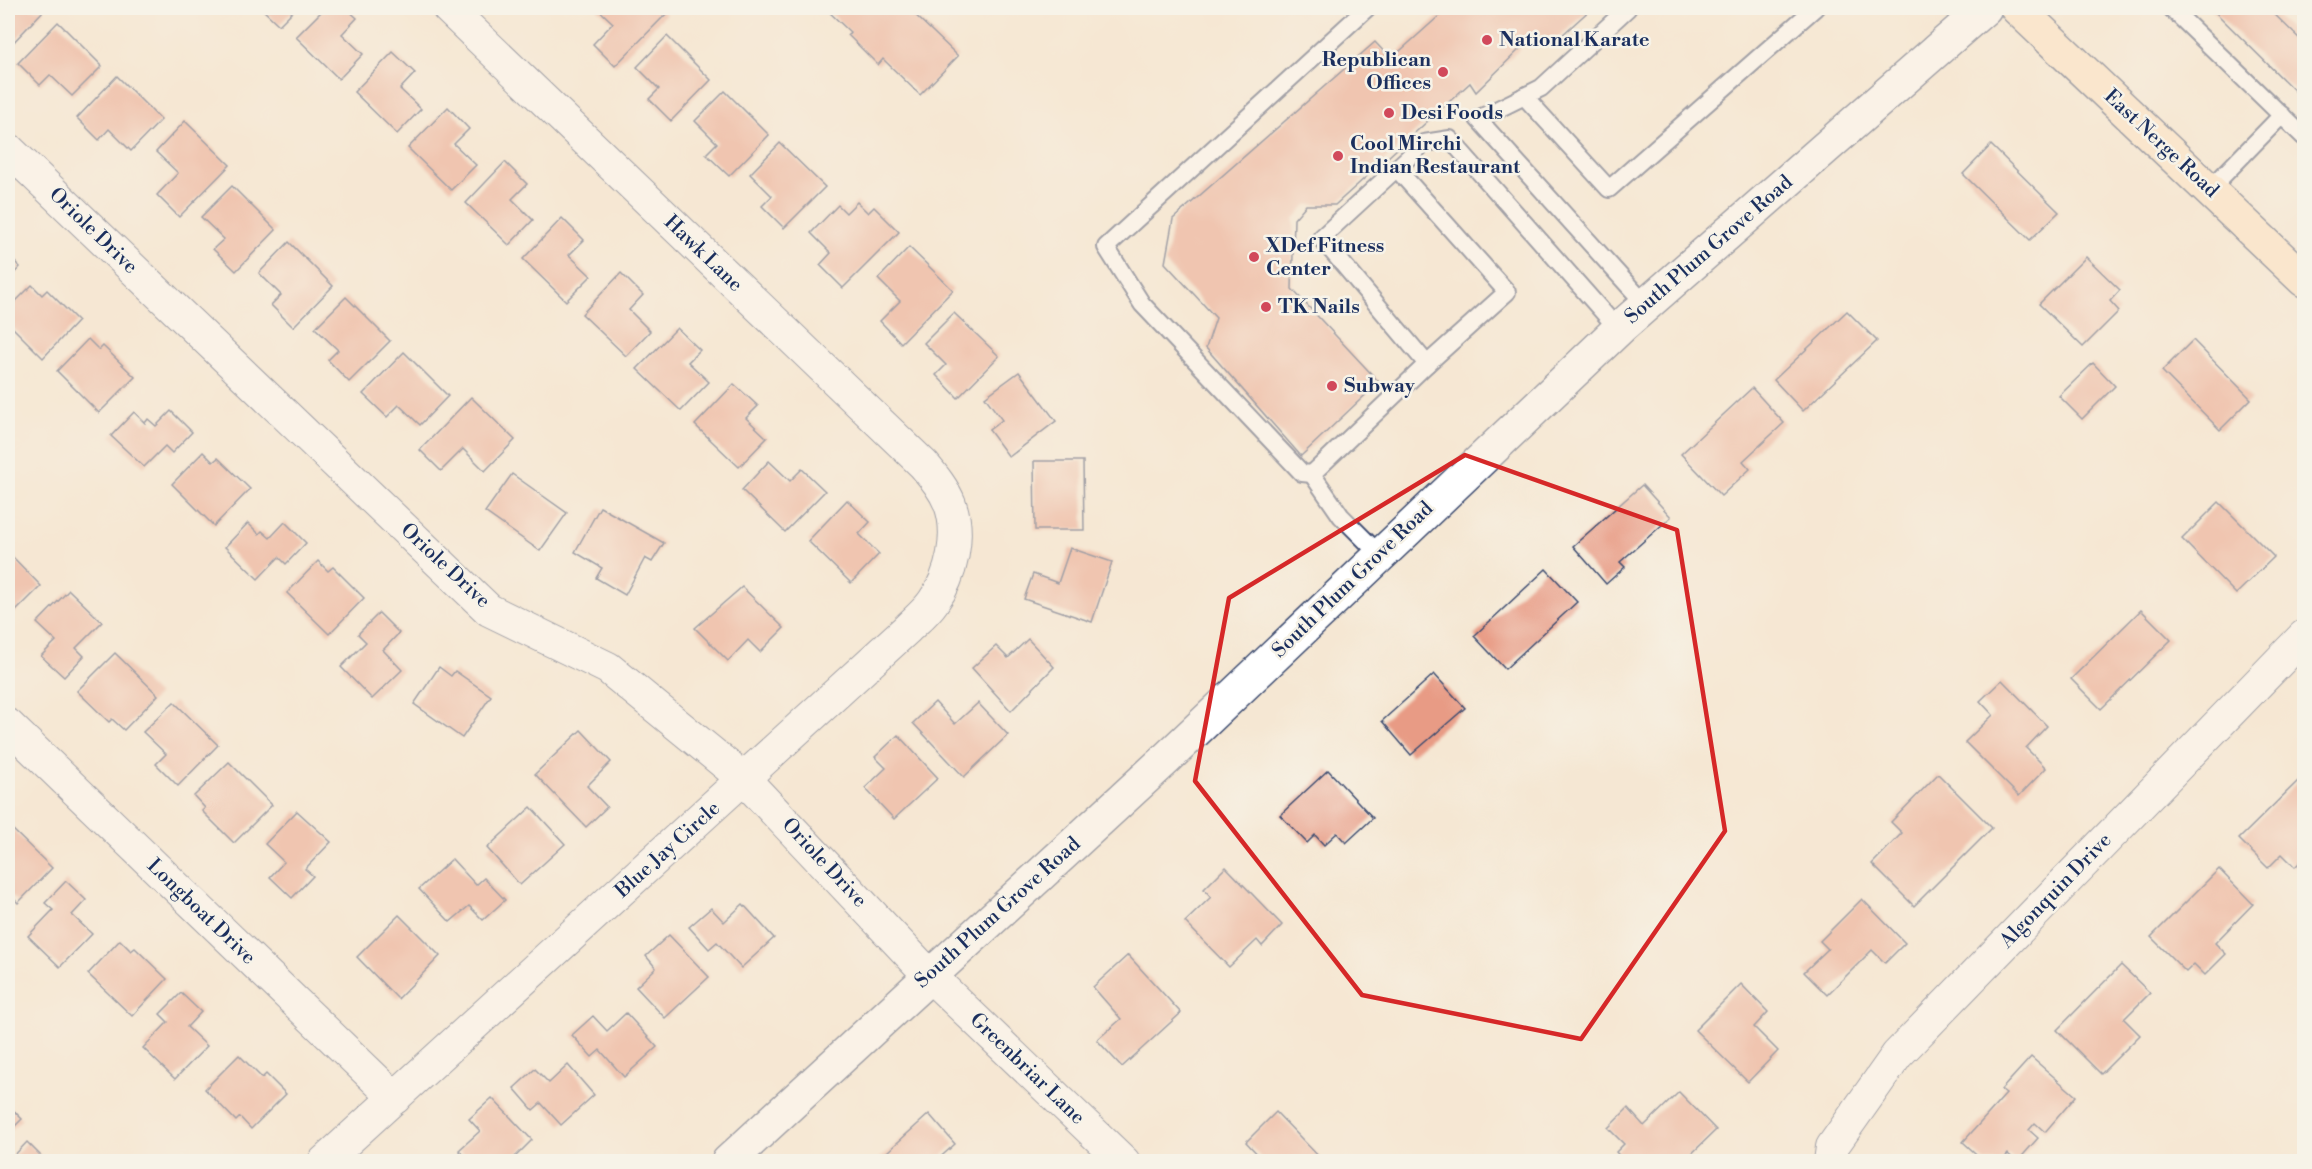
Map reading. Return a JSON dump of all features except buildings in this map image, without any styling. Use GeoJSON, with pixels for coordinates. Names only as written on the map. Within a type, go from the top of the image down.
{"type":"FeatureCollection","features":[{"type":"Feature","properties":{"kind":"main road","name":"East Nerge Road"},"geometry":{"type":"LineString","coordinates":[[2017,8],[2304,280]]}},
{"type":"Feature","properties":{"kind":"street","name":"Hawk Lane"},"geometry":{"type":"LineString","coordinates":[[448,8],[924,465],[940,485],[950,506]]}},
{"type":"Feature","properties":{"kind":"street","name":"South Plum Grove Road"},"geometry":{"type":"LineString","coordinates":[[728,1161],[1166,759],[1618,329],[1985,8]]}},
{"type":"Feature","properties":{"kind":"street","name":"Oriole Drive"},"geometry":{"type":"LineString","coordinates":[[8,149],[489,609],[608,668],[745,780],[930,976]]}},
{"type":"Feature","properties":{"kind":"street","name":"Blue Jay Circle"},"geometry":{"type":"LineString","coordinates":[[324,1161],[745,780],[933,602],[947,578],[951,563],[954,530],[950,506]]}},
{"type":"Feature","properties":{"kind":"street","name":"Algonquin Drive"},"geometry":{"type":"LineString","coordinates":[[1830,1161],[1833,1146],[1897,1055],[2304,636]]}},
{"type":"Feature","properties":{"kind":"street","name":"Longboat Drive"},"geometry":{"type":"LineString","coordinates":[[8,725],[395,1098]]}},
{"type":"Feature","properties":{"kind":"street","name":"Greenbriar Lane"},"geometry":{"type":"LineString","coordinates":[[930,976],[1124,1161]]}},
{"type":"Feature","properties":{"kind":"lane"},"geometry":{"type":"LineString","coordinates":[[1367,8],[1106,247],[1142,304],[1302,473],[1312,474],[1341,516],[1379,554]]}},
{"type":"Feature","properties":{"kind":"lane"},"geometry":{"type":"LineString","coordinates":[[1628,8],[1541,88],[1478,119],[1646,305]]}},
{"type":"Feature","properties":{"kind":"lane"},"geometry":{"type":"LineString","coordinates":[[1524,96],[1609,189],[1815,8]]}},
{"type":"Feature","properties":{"kind":"lane"},"geometry":{"type":"LineString","coordinates":[[2171,8],[2304,137]]}},
{"type":"Feature","properties":{"kind":"lane"},"geometry":{"type":"LineString","coordinates":[[2209,190],[2282,115]]}},
{"type":"Feature","properties":{"kind":"lane"},"geometry":{"type":"LineString","coordinates":[[1426,364],[1321,238],[1424,143],[1450,139],[1618,329]]}},
{"type":"Feature","properties":{"kind":"lane"},"geometry":{"type":"LineString","coordinates":[[1312,474],[1426,364],[1507,292],[1396,168]]}},
{"type":"Feature","properties":{"kind":"highlighted area"},"geometry":{"type":"Polygon","coordinates":[[[1465,455],[1677,530],[1725,831],[1581,1039],[1362,995],[1195,781],[1229,598],[1465,455]]]}},
{"type":"Feature","properties":{"kind":"place","name":"National Karate"},"geometry":{"type":"Point","coordinates":[1487,40]}},
{"type":"Feature","properties":{"kind":"place","name":"Republican Offices"},"geometry":{"type":"Point","coordinates":[1443,72]}},
{"type":"Feature","properties":{"kind":"place","name":"Desi Foods"},"geometry":{"type":"Point","coordinates":[1389,113]}},
{"type":"Feature","properties":{"kind":"place","name":"Cool Mirchi Indian Restaurant"},"geometry":{"type":"Point","coordinates":[1338,156]}},
{"type":"Feature","properties":{"kind":"place","name":"XDef Fitness Center"},"geometry":{"type":"Point","coordinates":[1254,257]}},
{"type":"Feature","properties":{"kind":"place","name":"TK Nails"},"geometry":{"type":"Point","coordinates":[1266,307]}},
{"type":"Feature","properties":{"kind":"place","name":"Subway"},"geometry":{"type":"Point","coordinates":[1332,386]}}]}
